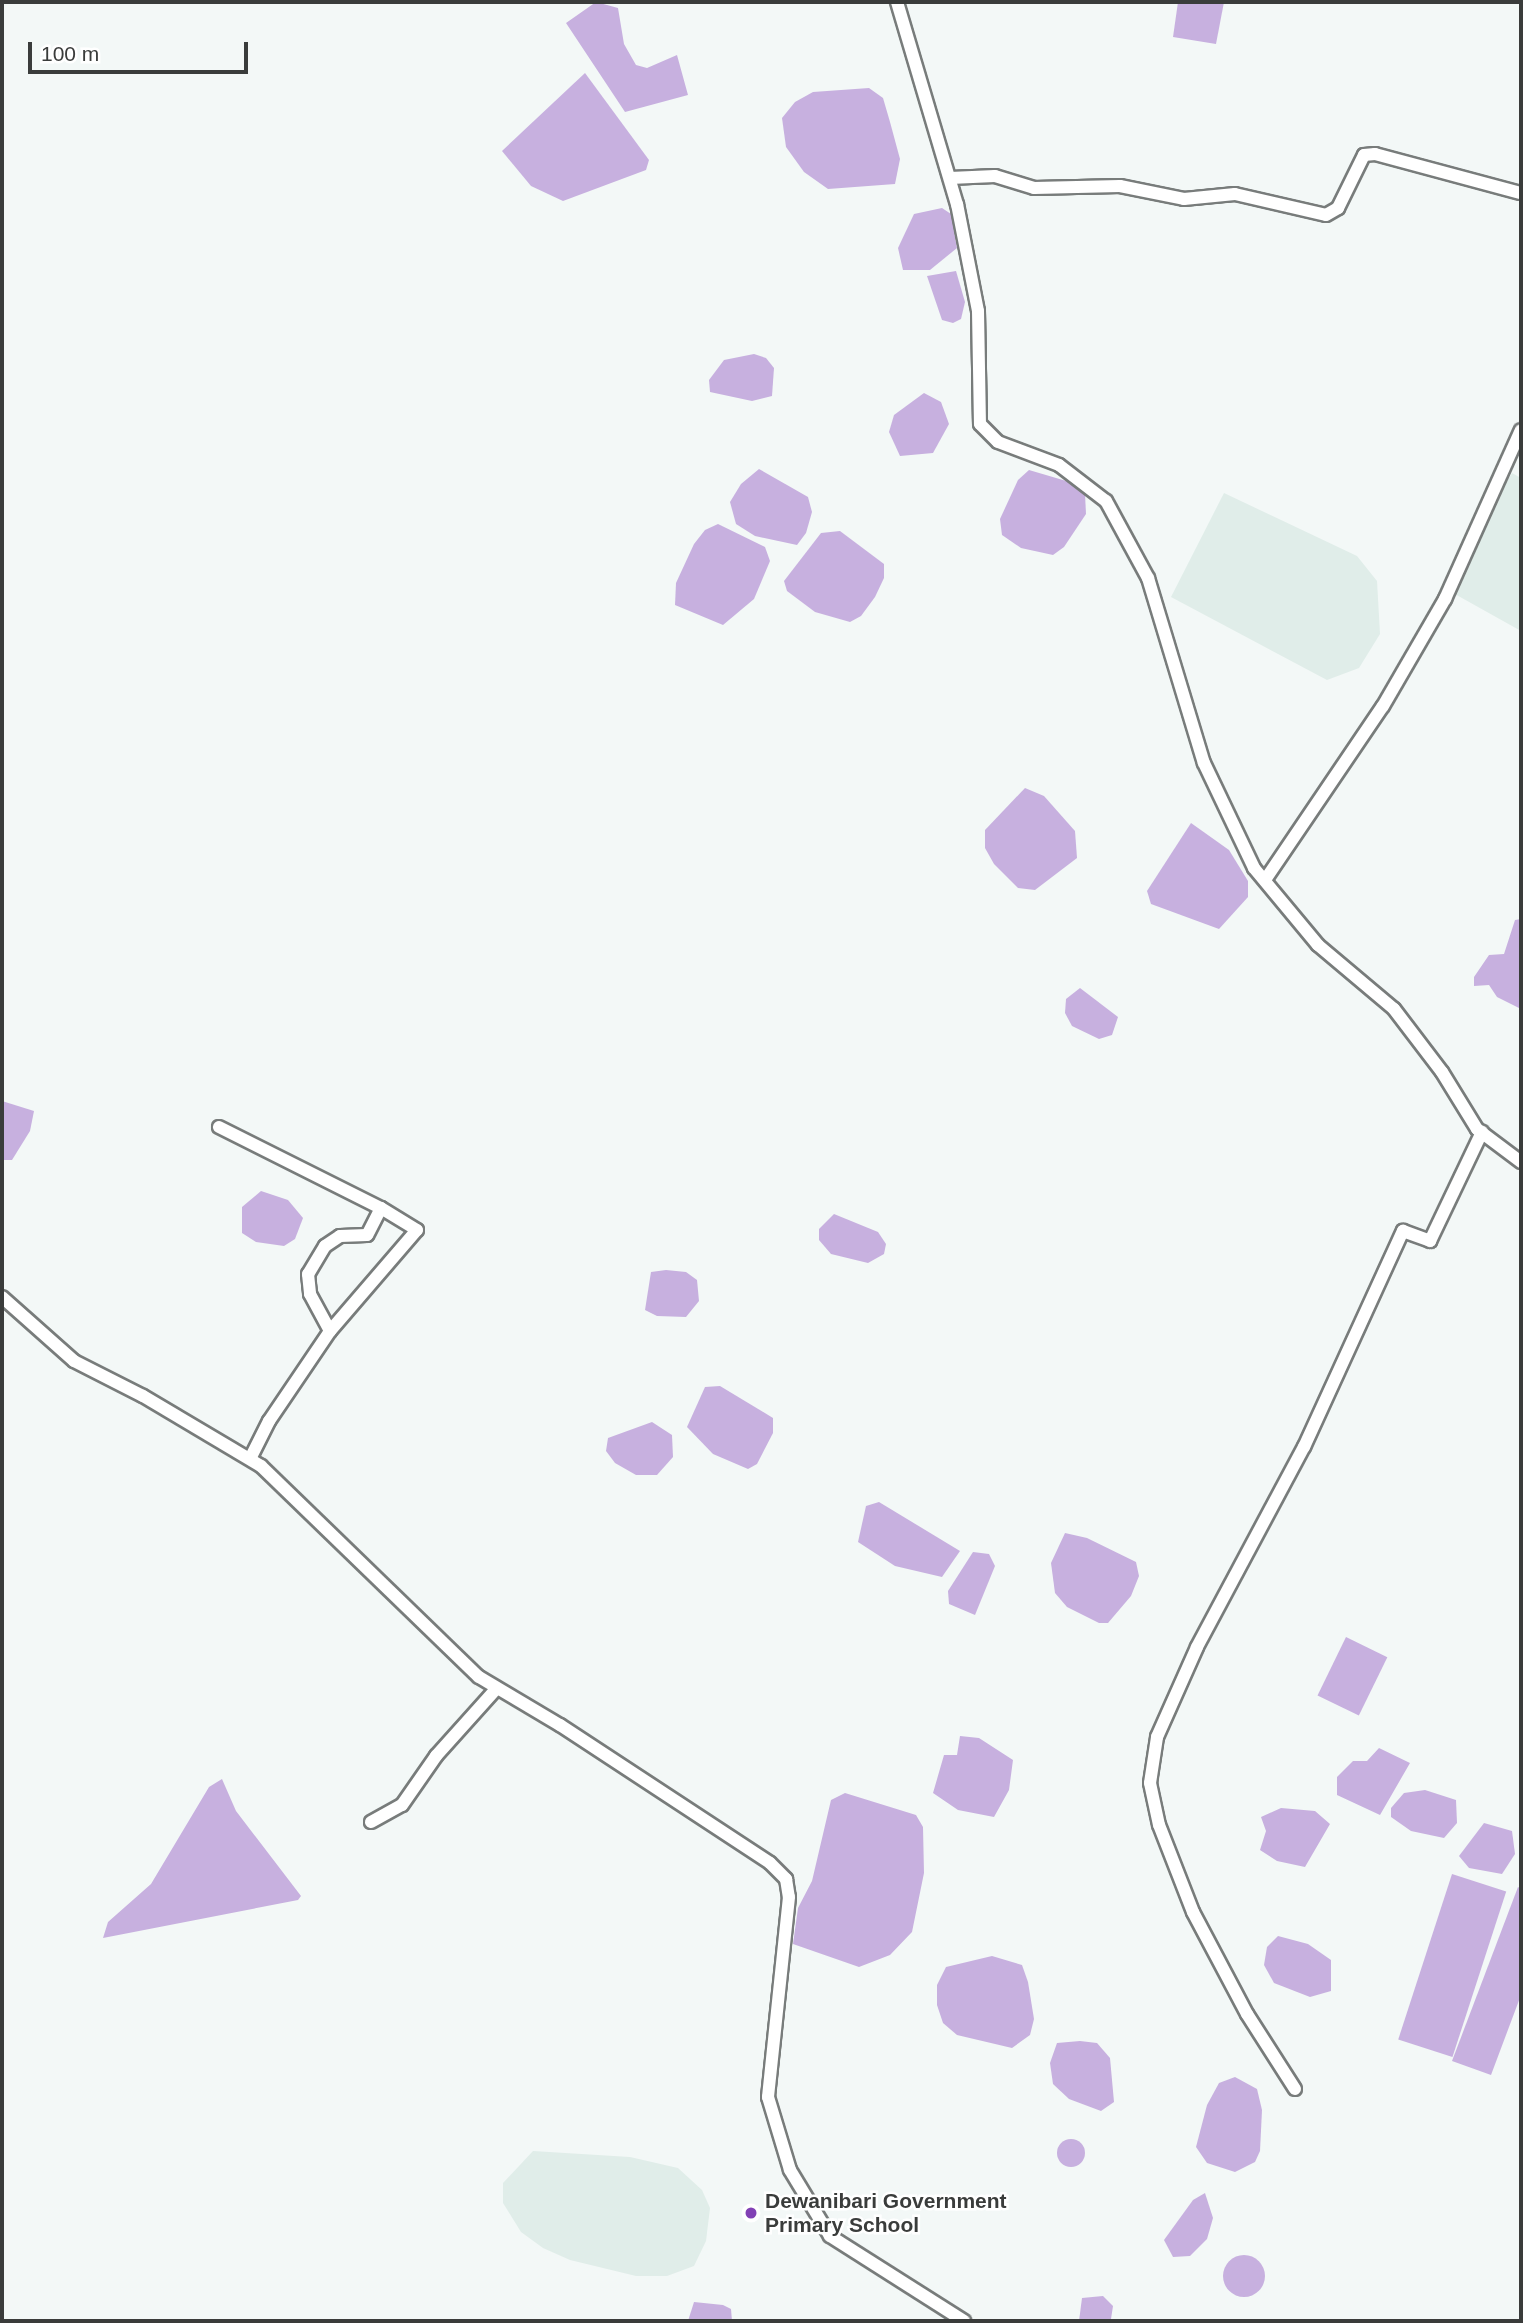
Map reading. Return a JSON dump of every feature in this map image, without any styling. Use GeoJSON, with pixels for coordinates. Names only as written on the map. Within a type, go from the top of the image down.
{"type":"FeatureCollection","features":[{"type":"Feature","properties":{"kind":"street"},"geometry":{"type":"LineString","coordinates":[[897,2],[950,178],[978,311],[980,424],[998,443],[1059,465],[1105,501],[1148,578],[1205,763],[1254,867],[1318,944],[1394,1009],[1482,1132],[1521,1162]]}},
{"type":"Feature","properties":{"kind":"street"},"geometry":{"type":"LineString","coordinates":[[950,178],[995,176],[1034,188],[1120,186],[1184,200],[1235,194],[1325,215],[1338,208],[1364,155],[1375,155],[1521,193]]}},
{"type":"Feature","properties":{"kind":"street"},"geometry":{"type":"LineString","coordinates":[[1265,880],[1384,706],[1446,599],[1521,430]]}},
{"type":"Feature","properties":{"kind":"street"},"geometry":{"type":"LineString","coordinates":[[219,1127],[381,1208],[417,1230],[330,1331],[269,1421],[250,1459]]}},
{"type":"Feature","properties":{"kind":"street"},"geometry":{"type":"LineString","coordinates":[[1295,2089],[1247,2014],[1193,1912],[1159,1825],[1150,1783],[1157,1737],[1197,1647],[1304,1447],[1403,1231],[1430,1241],[1482,1132]]}},
{"type":"Feature","properties":{"kind":"street"},"geometry":{"type":"LineString","coordinates":[[330,1331],[310,1293],[308,1274],[325,1245],[340,1236],[367,1235],[381,1208]]}},
{"type":"Feature","properties":{"kind":"street"},"geometry":{"type":"LineString","coordinates":[[2,1297],[74,1361],[250,1459],[479,1677],[770,1863],[786,1879],[789,1897],[768,2097],[790,2170],[830,2236],[964,2321]]}},
{"type":"Feature","properties":{"kind":"street"},"geometry":{"type":"LineString","coordinates":[[371,1822],[402,1805],[436,1756],[497,1688]]}},
{"type":"Feature","properties":{"kind":"shaded area"},"geometry":{"type":"Polygon","coordinates":[[[596,2],[618,8],[624,44],[636,65],[647,68],[677,55],[688,95],[625,112],[566,23],[596,2]]]}},
{"type":"Feature","properties":{"kind":"shaded area"},"geometry":{"type":"Polygon","coordinates":[[[1178,2],[1224,2],[1216,44],[1173,37],[1178,2]]]}},
{"type":"Feature","properties":{"kind":"shaded area"},"geometry":{"type":"Polygon","coordinates":[[[585,73],[649,160],[646,170],[563,201],[531,186],[502,151],[585,73]]]}},
{"type":"Feature","properties":{"kind":"shaded area"},"geometry":{"type":"Polygon","coordinates":[[[869,88],[883,98],[890,122],[900,159],[895,184],[828,189],[804,172],[786,147],[782,118],[795,102],[813,92],[869,88]]]}},
{"type":"Feature","properties":{"kind":"shaded area"},"geometry":{"type":"Polygon","coordinates":[[[942,208],[951,214],[957,248],[930,270],[903,270],[898,248],[914,214],[942,208]]]}},
{"type":"Feature","properties":{"kind":"shaded area"},"geometry":{"type":"Polygon","coordinates":[[[956,271],[965,302],[961,319],[953,323],[942,320],[927,276],[956,271]]]}},
{"type":"Feature","properties":{"kind":"shaded area"},"geometry":{"type":"Polygon","coordinates":[[[754,354],[766,358],[774,368],[772,396],[752,401],[710,392],[709,380],[724,360],[754,354]]]}},
{"type":"Feature","properties":{"kind":"shaded area"},"geometry":{"type":"Polygon","coordinates":[[[924,393],[941,402],[949,424],[933,453],[900,456],[889,432],[894,415],[924,393]]]}},
{"type":"Feature","properties":{"kind":"shaded area"},"geometry":{"type":"Polygon","coordinates":[[[759,469],[808,497],[812,512],[806,533],[797,545],[755,536],[736,524],[730,502],[741,484],[759,469]]]}},
{"type":"Feature","properties":{"kind":"shaded area"},"geometry":{"type":"Polygon","coordinates":[[[1029,470],[1073,483],[1085,494],[1086,514],[1064,547],[1053,555],[1021,548],[1002,535],[1000,519],[1018,480],[1029,470]]]}},
{"type":"Feature","properties":{"kind":"shaded area"},"geometry":{"type":"Polygon","coordinates":[[[1512,473],[1521,478],[1521,631],[1453,593],[1478,529],[1512,473]]]}},
{"type":"Feature","properties":{"kind":"shaded area"},"geometry":{"type":"Polygon","coordinates":[[[1224,493],[1357,556],[1377,581],[1380,634],[1359,668],[1327,680],[1171,597],[1224,493]]]}},
{"type":"Feature","properties":{"kind":"shaded area"},"geometry":{"type":"Polygon","coordinates":[[[718,524],[765,547],[770,561],[754,599],[723,625],[675,605],[676,583],[694,544],[705,530],[718,524]]]}},
{"type":"Feature","properties":{"kind":"shaded area"},"geometry":{"type":"Polygon","coordinates":[[[840,531],[884,564],[884,578],[875,597],[861,616],[850,622],[815,612],[787,591],[784,581],[821,533],[840,531]]]}},
{"type":"Feature","properties":{"kind":"shaded area"},"geometry":{"type":"Polygon","coordinates":[[[1025,788],[1044,796],[1075,831],[1077,858],[1035,890],[1018,888],[994,864],[985,848],[985,830],[1025,788]]]}},
{"type":"Feature","properties":{"kind":"shaded area"},"geometry":{"type":"Polygon","coordinates":[[[1191,823],[1229,850],[1248,881],[1248,897],[1219,929],[1151,904],[1147,891],[1191,823]]]}},
{"type":"Feature","properties":{"kind":"shaded area"},"geometry":{"type":"Polygon","coordinates":[[[1521,919],[1521,1009],[1497,997],[1489,985],[1474,986],[1474,977],[1489,955],[1504,954],[1515,920],[1521,919]]]}},
{"type":"Feature","properties":{"kind":"shaded area"},"geometry":{"type":"Polygon","coordinates":[[[1080,988],[1118,1017],[1112,1035],[1099,1039],[1072,1026],[1065,1013],[1066,999],[1080,988]]]}},
{"type":"Feature","properties":{"kind":"shaded area"},"geometry":{"type":"Polygon","coordinates":[[[2,1101],[34,1111],[30,1131],[12,1160],[2,1160],[2,1101]]]}},
{"type":"Feature","properties":{"kind":"shaded area"},"geometry":{"type":"Polygon","coordinates":[[[261,1191],[288,1200],[303,1218],[295,1239],[284,1246],[256,1242],[242,1233],[242,1207],[261,1191]]]}},
{"type":"Feature","properties":{"kind":"shaded area"},"geometry":{"type":"Polygon","coordinates":[[[834,1214],[878,1232],[886,1244],[884,1254],[868,1263],[831,1254],[819,1240],[819,1229],[834,1214]]]}},
{"type":"Feature","properties":{"kind":"shaded area"},"geometry":{"type":"Polygon","coordinates":[[[651,1272],[686,1272],[697,1280],[699,1301],[686,1317],[657,1316],[645,1310],[651,1272]]]}},
{"type":"Feature","properties":{"kind":"shaded area"},"geometry":{"type":"Polygon","coordinates":[[[720,1386],[773,1418],[773,1433],[757,1464],[748,1469],[713,1454],[687,1427],[705,1387],[720,1386]]]}},
{"type":"Feature","properties":{"kind":"shaded area"},"geometry":{"type":"Polygon","coordinates":[[[652,1422],[672,1435],[673,1457],[657,1475],[636,1475],[615,1463],[606,1451],[608,1438],[652,1422]]]}},
{"type":"Feature","properties":{"kind":"shaded area"},"geometry":{"type":"Polygon","coordinates":[[[879,1502],[960,1551],[942,1577],[895,1566],[858,1542],[866,1506],[879,1502]]]}},
{"type":"Feature","properties":{"kind":"shaded area"},"geometry":{"type":"Polygon","coordinates":[[[1065,1533],[1087,1538],[1136,1562],[1139,1576],[1131,1596],[1108,1623],[1099,1623],[1067,1607],[1055,1593],[1051,1563],[1065,1533]]]}},
{"type":"Feature","properties":{"kind":"shaded area"},"geometry":{"type":"Polygon","coordinates":[[[973,1552],[989,1554],[995,1566],[975,1615],[949,1604],[948,1591],[973,1552]]]}},
{"type":"Feature","properties":{"kind":"shaded area"},"geometry":{"type":"Polygon","coordinates":[[[1346,1637],[1387,1657],[1359,1716],[1318,1695],[1346,1637]]]}},
{"type":"Feature","properties":{"kind":"shaded area"},"geometry":{"type":"Polygon","coordinates":[[[960,1736],[979,1738],[1013,1760],[1009,1790],[994,1817],[958,1810],[933,1793],[944,1755],[957,1755],[960,1736]]]}},
{"type":"Feature","properties":{"kind":"shaded area"},"geometry":{"type":"Polygon","coordinates":[[[1379,1748],[1410,1763],[1380,1815],[1337,1795],[1337,1777],[1353,1761],[1367,1761],[1379,1748]]]}},
{"type":"Feature","properties":{"kind":"shaded area"},"geometry":{"type":"Polygon","coordinates":[[[222,1779],[236,1811],[301,1896],[298,1900],[103,1938],[108,1922],[151,1884],[209,1787],[222,1779]]]}},
{"type":"Feature","properties":{"kind":"shaded area"},"geometry":{"type":"Polygon","coordinates":[[[1425,1790],[1456,1800],[1457,1823],[1444,1838],[1411,1831],[1391,1817],[1391,1808],[1404,1793],[1425,1790]]]}},
{"type":"Feature","properties":{"kind":"shaded area"},"geometry":{"type":"Polygon","coordinates":[[[845,1793],[916,1815],[923,1827],[924,1873],[912,1932],[890,1955],[859,1967],[793,1944],[798,1908],[812,1881],[831,1800],[845,1793]]]}},
{"type":"Feature","properties":{"kind":"shaded area"},"geometry":{"type":"Polygon","coordinates":[[[1281,1808],[1315,1811],[1330,1824],[1305,1867],[1277,1861],[1260,1850],[1266,1831],[1261,1817],[1281,1808]]]}},
{"type":"Feature","properties":{"kind":"shaded area"},"geometry":{"type":"Polygon","coordinates":[[[1484,1823],[1512,1831],[1515,1854],[1502,1874],[1469,1868],[1459,1856],[1484,1823]]]}},
{"type":"Feature","properties":{"kind":"shaded area"},"geometry":{"type":"Polygon","coordinates":[[[1452,1874],[1506,1892],[1452,2057],[1398,2039],[1452,1874]]]}},
{"type":"Feature","properties":{"kind":"shaded area"},"geometry":{"type":"Polygon","coordinates":[[[1518,1887],[1521,1889],[1521,1995],[1491,2075],[1452,2061],[1518,1887]]]}},
{"type":"Feature","properties":{"kind":"shaded area"},"geometry":{"type":"Polygon","coordinates":[[[1278,1936],[1308,1944],[1331,1960],[1331,1991],[1310,1997],[1274,1983],[1264,1965],[1267,1947],[1278,1936]]]}},
{"type":"Feature","properties":{"kind":"shaded area"},"geometry":{"type":"Polygon","coordinates":[[[992,1956],[1022,1965],[1028,1982],[1034,2019],[1030,2035],[1012,2048],[957,2035],[943,2023],[937,2005],[937,1985],[946,1967],[992,1956]]]}},
{"type":"Feature","properties":{"kind":"shaded area"},"geometry":{"type":"Polygon","coordinates":[[[1057,2043],[1097,2043],[1110,2058],[1114,2102],[1101,2111],[1069,2099],[1053,2084],[1050,2063],[1057,2043]]]}},
{"type":"Feature","properties":{"kind":"shaded area"},"geometry":{"type":"Polygon","coordinates":[[[1235,2077],[1257,2089],[1262,2110],[1260,2151],[1255,2162],[1235,2172],[1207,2163],[1196,2147],[1207,2105],[1219,2083],[1235,2077]]]}},
{"type":"Feature","properties":{"kind":"shaded area"},"geometry":{"type":"Polygon","coordinates":[[[1071,2139],[1081,2143],[1085,2153],[1081,2163],[1071,2167],[1061,2163],[1057,2153],[1061,2143],[1071,2139]]]}},
{"type":"Feature","properties":{"kind":"shaded area"},"geometry":{"type":"Polygon","coordinates":[[[533,2151],[630,2157],[678,2168],[702,2190],[710,2208],[706,2241],[694,2266],[667,2276],[636,2276],[570,2260],[543,2248],[521,2232],[503,2203],[503,2183],[533,2151]]]}},
{"type":"Feature","properties":{"kind":"shaded area"},"geometry":{"type":"Polygon","coordinates":[[[1205,2193],[1213,2218],[1207,2239],[1190,2256],[1173,2257],[1164,2240],[1193,2200],[1205,2193]]]}},
{"type":"Feature","properties":{"kind":"shaded area"},"geometry":{"type":"Polygon","coordinates":[[[1244,2255],[1259,2261],[1265,2276],[1259,2291],[1244,2297],[1229,2291],[1223,2276],[1229,2261],[1244,2255]]]}},
{"type":"Feature","properties":{"kind":"shaded area"},"geometry":{"type":"Polygon","coordinates":[[[1103,2296],[1113,2306],[1111,2319],[1079,2321],[1082,2298],[1103,2296]]]}},
{"type":"Feature","properties":{"kind":"shaded area"},"geometry":{"type":"Polygon","coordinates":[[[694,2302],[723,2305],[731,2309],[732,2321],[688,2321],[694,2302]]]}},
{"type":"Feature","properties":{"kind":"place","name":"Dewanibari Government Primary School"},"geometry":{"type":"Point","coordinates":[751,2213]}}]}
